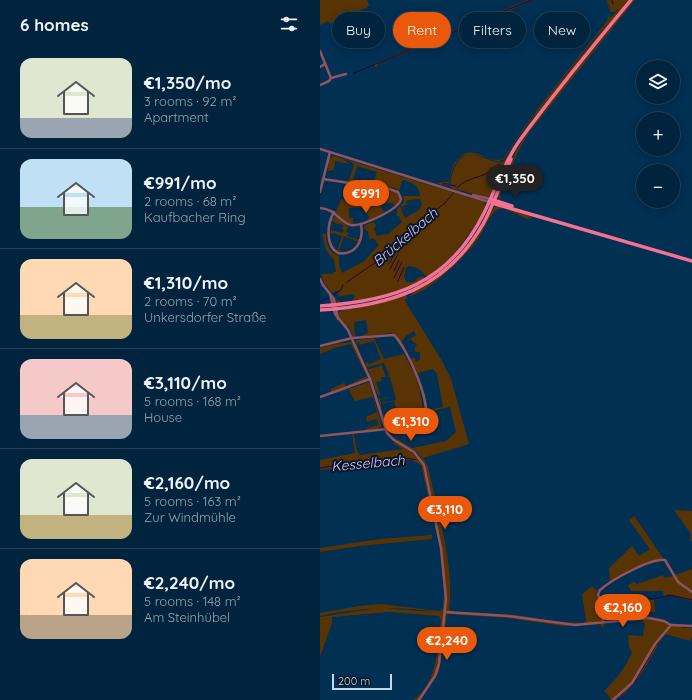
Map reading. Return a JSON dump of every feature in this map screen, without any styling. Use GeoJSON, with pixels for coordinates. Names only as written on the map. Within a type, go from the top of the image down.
{"type":"FeatureCollection","features":[{"type":"Feature","properties":{"kind":"main road"},"geometry":{"type":"LineString","coordinates":[[320,306],[365,306],[387,301],[407,293],[434,278],[456,259],[468,246],[482,225],[523,135],[535,118],[631,0]]}},
{"type":"Feature","properties":{"kind":"main road"},"geometry":{"type":"LineString","coordinates":[[492,201],[692,261]]}},
{"type":"Feature","properties":{"kind":"main road"},"geometry":{"type":"LineString","coordinates":[[320,310],[335,307]]}},
{"type":"Feature","properties":{"kind":"street"},"geometry":{"type":"LineString","coordinates":[[320,51],[331,78]]}},
{"type":"Feature","properties":{"kind":"street"},"geometry":{"type":"LineString","coordinates":[[320,67],[325,64]]}},
{"type":"Feature","properties":{"kind":"street"},"geometry":{"type":"LineString","coordinates":[[320,85],[329,81],[331,78],[346,74]]}},
{"type":"Feature","properties":{"kind":"street"},"geometry":{"type":"LineString","coordinates":[[320,149],[492,201]]}},
{"type":"Feature","properties":{"kind":"street"},"geometry":{"type":"LineString","coordinates":[[320,192],[330,152]]}},
{"type":"Feature","properties":{"kind":"street"},"geometry":{"type":"LineString","coordinates":[[320,208],[334,212],[349,225],[361,224],[398,206],[401,202],[399,194],[396,191],[379,186],[354,185],[323,179]]}},
{"type":"Feature","properties":{"kind":"street"},"geometry":{"type":"LineString","coordinates":[[334,212],[332,216],[329,240],[331,248],[338,253],[348,252],[359,244],[362,236],[361,224]]}},
{"type":"Feature","properties":{"kind":"street"},"geometry":{"type":"LineString","coordinates":[[320,279],[330,294],[335,307],[337,320],[342,324],[352,338],[370,379],[385,429],[394,440],[418,456],[424,465],[439,535],[445,582],[445,612],[439,664],[435,676],[419,700]]}},
{"type":"Feature","properties":{"kind":"street"},"geometry":{"type":"LineString","coordinates":[[320,346],[352,338],[394,335],[418,375],[426,418],[420,422],[385,429],[320,436]]}},
{"type":"Feature","properties":{"kind":"street"},"geometry":{"type":"LineString","coordinates":[[320,397],[370,379]]}},
{"type":"Feature","properties":{"kind":"street"},"geometry":{"type":"LineString","coordinates":[[602,622],[603,614],[598,594],[600,590],[638,567],[660,560],[666,560],[678,582],[692,592]]}},
{"type":"Feature","properties":{"kind":"street"},"geometry":{"type":"LineString","coordinates":[[445,612],[508,616],[575,625],[649,618],[664,621],[671,625],[692,626]]}},
{"type":"Feature","properties":{"kind":"street"},"geometry":{"type":"LineString","coordinates":[[613,700],[632,683],[655,645],[671,625]]}},
{"type":"Feature","properties":{"kind":"shaded area"},"geometry":{"type":"Polygon","coordinates":[[[320,0],[367,0],[369,5],[368,7],[357,12],[332,12],[332,23],[330,24],[328,21],[320,25],[320,0]]]}},
{"type":"Feature","properties":{"kind":"shaded area"},"geometry":{"type":"Polygon","coordinates":[[[528,0],[532,0],[506,12],[499,12],[528,0]]]}},
{"type":"Feature","properties":{"kind":"shaded area"},"geometry":{"type":"Polygon","coordinates":[[[607,0],[629,0],[532,120],[490,196],[486,197],[451,188],[450,183],[455,167],[461,159],[467,155],[473,154],[498,162],[504,161],[538,109],[588,48],[590,48],[590,45],[612,16],[619,10],[618,9],[615,12],[611,12],[607,0]]]}},
{"type":"Feature","properties":{"kind":"shaded area"},"geometry":{"type":"Polygon","coordinates":[[[633,0],[635,0],[530,131],[519,150],[500,194],[500,201],[498,196],[516,151],[536,119],[633,0]]]}},
{"type":"Feature","properties":{"kind":"shaded area"},"geometry":{"type":"Polygon","coordinates":[[[610,13],[608,22],[590,44],[607,21],[610,13]]]}},
{"type":"Feature","properties":{"kind":"shaded area"},"geometry":{"type":"Polygon","coordinates":[[[459,29],[459,30],[451,33],[459,29]]]}},
{"type":"Feature","properties":{"kind":"shaded area"},"geometry":{"type":"Polygon","coordinates":[[[412,48],[418,48],[379,63],[376,68],[374,64],[412,48]]]}},
{"type":"Feature","properties":{"kind":"shaded area"},"geometry":{"type":"Polygon","coordinates":[[[587,48],[534,113],[504,159],[498,162],[478,155],[470,154],[459,158],[462,155],[468,153],[474,153],[492,159],[503,159],[532,115],[587,48]]]}},
{"type":"Feature","properties":{"kind":"shaded area"},"geometry":{"type":"Polygon","coordinates":[[[332,156],[335,156],[484,202],[486,207],[474,228],[461,246],[437,270],[427,277],[418,268],[409,266],[406,268],[404,276],[406,282],[413,282],[421,276],[424,277],[423,280],[384,297],[339,303],[336,301],[337,299],[340,302],[352,301],[355,296],[352,294],[337,297],[339,295],[337,291],[332,293],[323,281],[321,274],[331,274],[336,271],[334,260],[326,250],[322,234],[326,234],[327,245],[330,250],[339,256],[339,264],[342,273],[364,261],[379,245],[374,238],[369,239],[368,231],[364,229],[365,225],[374,222],[376,226],[374,228],[377,236],[387,235],[402,222],[399,216],[397,216],[397,209],[400,206],[405,218],[419,210],[422,205],[420,199],[407,200],[406,204],[416,201],[403,206],[405,212],[401,205],[404,201],[403,196],[420,196],[420,193],[415,186],[404,180],[402,181],[399,191],[395,188],[371,185],[368,183],[374,182],[377,172],[357,166],[352,182],[348,182],[354,166],[353,163],[341,158],[350,164],[335,161],[334,170],[328,171],[329,159],[332,156]]]}},
{"type":"Feature","properties":{"kind":"shaded area"},"geometry":{"type":"Polygon","coordinates":[[[459,158],[451,173],[448,185],[446,186],[435,183],[448,182],[454,163],[459,158]]]}},
{"type":"Feature","properties":{"kind":"shaded area"},"geometry":{"type":"Polygon","coordinates":[[[350,185],[385,189],[397,193],[400,200],[396,206],[387,211],[395,206],[393,203],[381,204],[382,210],[385,212],[368,221],[369,217],[364,208],[349,208],[349,218],[353,218],[353,223],[355,224],[347,223],[336,212],[341,199],[349,202],[361,202],[362,189],[351,188],[350,185]]]}},
{"type":"Feature","properties":{"kind":"shaded area"},"geometry":{"type":"Polygon","coordinates":[[[496,205],[533,217],[527,219],[503,208],[496,210],[488,220],[473,246],[456,264],[426,288],[417,294],[409,296],[458,258],[496,205]]]}},
{"type":"Feature","properties":{"kind":"shaded area"},"geometry":{"type":"Polygon","coordinates":[[[336,216],[348,227],[346,231],[348,233],[347,236],[360,240],[359,242],[344,236],[339,250],[343,252],[337,251],[342,236],[332,233],[330,234],[331,230],[342,233],[344,230],[342,229],[343,225],[335,223],[332,220],[336,216]]]}},
{"type":"Feature","properties":{"kind":"shaded area"},"geometry":{"type":"Polygon","coordinates":[[[406,295],[407,297],[405,301],[442,361],[451,379],[469,444],[423,458],[428,467],[444,538],[450,575],[449,609],[451,611],[516,615],[559,622],[583,623],[586,621],[582,594],[592,586],[598,590],[596,592],[604,623],[603,634],[603,628],[600,624],[563,626],[509,618],[447,614],[439,672],[420,700],[413,700],[428,684],[432,674],[439,641],[441,620],[439,616],[388,612],[332,617],[332,623],[320,657],[320,617],[373,609],[320,616],[320,613],[359,606],[381,604],[439,611],[443,609],[444,590],[440,548],[421,465],[411,460],[320,470],[320,460],[355,453],[352,434],[354,435],[357,451],[360,455],[403,449],[393,443],[395,442],[413,453],[423,466],[440,546],[442,545],[425,464],[417,452],[395,440],[393,437],[412,448],[446,441],[456,432],[450,407],[427,412],[427,417],[420,380],[428,410],[443,407],[437,374],[433,369],[418,373],[419,376],[410,359],[414,357],[416,362],[420,359],[420,352],[416,352],[414,349],[417,344],[412,341],[412,339],[405,342],[416,335],[414,331],[406,336],[401,343],[395,334],[391,333],[359,337],[368,333],[366,320],[354,322],[355,337],[353,337],[349,326],[347,327],[339,318],[338,313],[343,310],[343,312],[344,310],[373,305],[406,295]],[[383,608],[439,612],[424,610],[383,608]]]}},
{"type":"Feature","properties":{"kind":"shaded area"},"geometry":{"type":"Polygon","coordinates":[[[374,338],[384,359],[404,354],[415,375],[419,389],[417,378],[418,380],[424,415],[423,420],[425,415],[423,402],[426,415],[424,420],[391,428],[402,425],[388,427],[384,425],[382,411],[386,424],[399,420],[394,401],[381,404],[381,410],[378,397],[380,399],[393,396],[380,400],[381,403],[396,400],[390,377],[388,376],[389,375],[384,363],[367,367],[365,363],[368,362],[369,364],[381,359],[374,341],[359,345],[360,342],[357,343],[362,356],[356,342],[357,340],[374,338]]]}},
{"type":"Feature","properties":{"kind":"shaded area"},"geometry":{"type":"Polygon","coordinates":[[[352,342],[364,365],[367,375],[351,344],[334,348],[320,354],[320,348],[352,342]]]}},
{"type":"Feature","properties":{"kind":"shaded area"},"geometry":{"type":"Polygon","coordinates":[[[380,365],[382,366],[386,377],[381,377],[382,381],[376,382],[380,394],[378,396],[368,369],[379,367],[380,365]]]}},
{"type":"Feature","properties":{"kind":"shaded area"},"geometry":{"type":"Polygon","coordinates":[[[367,376],[367,379],[331,392],[331,389],[344,383],[346,386],[367,376]]]}},
{"type":"Feature","properties":{"kind":"shaded area"},"geometry":{"type":"Polygon","coordinates":[[[369,382],[382,426],[378,429],[361,431],[369,428],[368,424],[370,427],[378,425],[377,419],[369,421],[368,423],[366,417],[377,412],[373,398],[371,397],[355,401],[349,390],[338,393],[369,382]]]}},
{"type":"Feature","properties":{"kind":"shaded area"},"geometry":{"type":"Polygon","coordinates":[[[674,510],[692,511],[692,540],[690,542],[691,534],[674,510]]]}},
{"type":"Feature","properties":{"kind":"shaded area"},"geometry":{"type":"Polygon","coordinates":[[[634,516],[663,558],[635,568],[607,583],[610,580],[609,568],[632,546],[639,556],[650,549],[629,520],[634,516]]]}},
{"type":"Feature","properties":{"kind":"shaded area"},"geometry":{"type":"Polygon","coordinates":[[[432,535],[432,539],[360,546],[320,552],[320,548],[380,539],[432,535]]]}},
{"type":"Feature","properties":{"kind":"shaded area"},"geometry":{"type":"Polygon","coordinates":[[[692,569],[692,590],[680,583],[675,575],[692,569]]]}},
{"type":"Feature","properties":{"kind":"shaded area"},"geometry":{"type":"Polygon","coordinates":[[[663,575],[664,578],[673,576],[685,589],[692,593],[692,601],[670,595],[664,597],[663,591],[631,591],[628,585],[634,582],[637,584],[663,575]]]}},
{"type":"Feature","properties":{"kind":"shaded area"},"geometry":{"type":"Polygon","coordinates":[[[639,600],[654,600],[655,612],[649,612],[649,617],[642,617],[639,600]]]}},
{"type":"Feature","properties":{"kind":"shaded area"},"geometry":{"type":"Polygon","coordinates":[[[642,619],[655,620],[692,628],[692,637],[690,641],[665,634],[634,684],[618,698],[610,700],[610,697],[604,691],[620,673],[632,652],[629,647],[628,635],[643,636],[645,623],[642,622],[642,619]]]}},
{"type":"Feature","properties":{"kind":"waterway"},"geometry":{"type":"LineString","coordinates":[[354,73],[531,0]]}},
{"type":"Feature","properties":{"kind":"waterway"},"geometry":{"type":"LineString","coordinates":[[612,0],[613,4]]}},
{"type":"Feature","properties":{"kind":"waterway","name":"Brückelbach"},"geometry":{"type":"LineString","coordinates":[[457,188],[466,181],[490,172],[499,164]]}},
{"type":"Feature","properties":{"kind":"waterway"},"geometry":{"type":"LineString","coordinates":[[451,185],[456,186]]}},
{"type":"Feature","properties":{"kind":"waterway","name":"Brückelbach"},"geometry":{"type":"LineString","coordinates":[[347,282],[382,258],[409,234],[414,233],[419,223],[445,203],[454,192]]}},
{"type":"Feature","properties":{"kind":"waterway","name":"Brückelbach"},"geometry":{"type":"LineString","coordinates":[[385,262],[393,250]]}},
{"type":"Feature","properties":{"kind":"waterway"},"geometry":{"type":"LineString","coordinates":[[389,264],[396,251]]}},
{"type":"Feature","properties":{"kind":"waterway"},"geometry":{"type":"LineString","coordinates":[[390,269],[398,254]]}},
{"type":"Feature","properties":{"kind":"waterway"},"geometry":{"type":"LineString","coordinates":[[394,271],[399,260]]}},
{"type":"Feature","properties":{"kind":"waterway"},"geometry":{"type":"LineString","coordinates":[[394,278],[402,262]]}},
{"type":"Feature","properties":{"kind":"waterway"},"geometry":{"type":"LineString","coordinates":[[398,281],[404,267]]}},
{"type":"Feature","properties":{"kind":"waterway","name":"Brückelbach"},"geometry":{"type":"LineString","coordinates":[[334,294],[341,290],[343,285]]}},
{"type":"Feature","properties":{"kind":"waterway","name":"Brückelbach"},"geometry":{"type":"LineString","coordinates":[[320,302],[329,297]]}},
{"type":"Feature","properties":{"kind":"waterway","name":"Kesselbach"},"geometry":{"type":"LineString","coordinates":[[320,468],[349,463],[406,458],[416,460]]}},
{"type":"Feature","properties":{"kind":"waterway"},"geometry":{"type":"LineString","coordinates":[[628,599],[659,598],[670,595],[692,600]]}},
{"type":"Feature","properties":{"kind":"waterway"},"geometry":{"type":"LineString","coordinates":[[682,627],[688,627]]}},
{"type":"Feature","properties":{"kind":"waterway"},"geometry":{"type":"LineString","coordinates":[[657,645],[660,640]]}},
{"type":"Feature","properties":{"kind":"waterway"},"geometry":{"type":"LineString","coordinates":[[615,700],[634,683],[655,647]]}}]}
